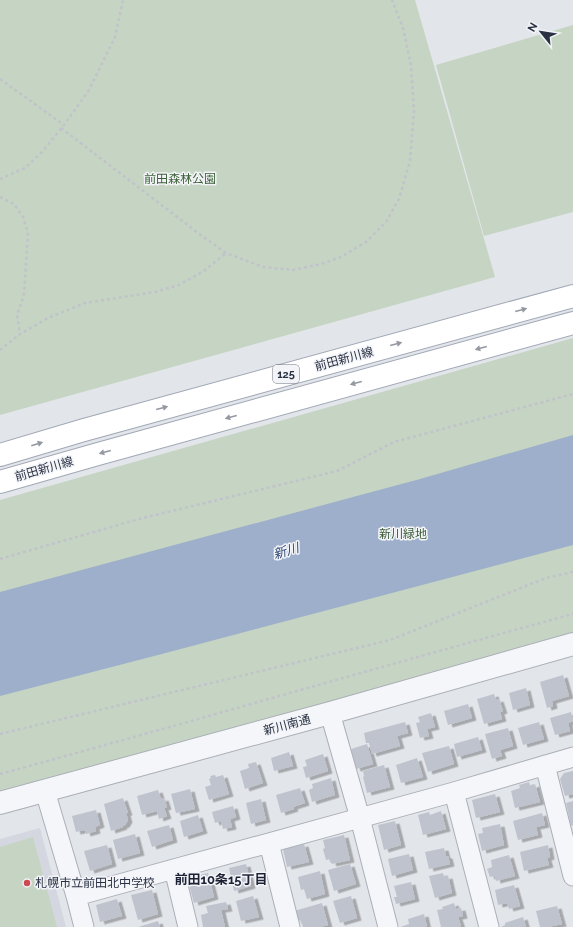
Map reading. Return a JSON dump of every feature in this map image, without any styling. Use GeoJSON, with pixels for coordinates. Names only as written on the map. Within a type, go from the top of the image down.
{"type":"FeatureCollection","features":[{"type":"Feature","properties":{"kind":"main road","name":"前田新川線"},"geometry":{"type":"LineString","coordinates":[[0,455],[84,430],[573,296]]}},
{"type":"Feature","properties":{"kind":"main road","name":"前田新川線"},"geometry":{"type":"LineString","coordinates":[[0,482],[573,323]]}},
{"type":"Feature","properties":{"kind":"street","name":"新川南通"},"geometry":{"type":"LineString","coordinates":[[0,803],[330,713],[573,644]]}},
{"type":"Feature","properties":{"kind":"street"},"geometry":{"type":"LineString","coordinates":[[330,713],[360,818],[388,927]]}},
{"type":"Feature","properties":{"kind":"street"},"geometry":{"type":"LineString","coordinates":[[76,896],[454,792],[573,757]]}},
{"type":"Feature","properties":{"kind":"street"},"geometry":{"type":"LineString","coordinates":[[546,765],[573,876]]}},
{"type":"Feature","properties":{"kind":"street"},"geometry":{"type":"LineString","coordinates":[[45,791],[84,927]]}},
{"type":"Feature","properties":{"kind":"street"},"geometry":{"type":"LineString","coordinates":[[454,792],[489,927]]}},
{"type":"Feature","properties":{"kind":"street"},"geometry":{"type":"LineString","coordinates":[[269,843],[290,927]]}},
{"type":"Feature","properties":{"kind":"street"},"geometry":{"type":"LineString","coordinates":[[174,869],[188,927]]}},
{"type":"Feature","properties":{"kind":"path"},"geometry":{"type":"LineString","coordinates":[[0,179],[25,168],[42,152],[64,125],[89,90],[115,37],[123,0]]}},
{"type":"Feature","properties":{"kind":"path"},"geometry":{"type":"LineString","coordinates":[[61,128],[226,253],[262,267],[293,270],[321,264],[341,257],[366,242],[386,222],[399,199],[410,161],[414,111],[411,65],[403,28],[392,0]]}},
{"type":"Feature","properties":{"kind":"path"},"geometry":{"type":"LineString","coordinates":[[0,79],[64,125]]}},
{"type":"Feature","properties":{"kind":"path"},"geometry":{"type":"LineString","coordinates":[[0,197],[14,204],[23,217],[28,233],[24,295],[17,315],[20,334]]}},
{"type":"Feature","properties":{"kind":"path"},"geometry":{"type":"LineString","coordinates":[[0,350],[20,334],[48,318],[85,303],[155,292],[179,285],[204,271],[226,253]]}},
{"type":"Feature","properties":{"kind":"path"},"geometry":{"type":"LineString","coordinates":[[0,559],[139,519],[337,471],[394,442],[573,394]]}},
{"type":"Feature","properties":{"kind":"path"},"geometry":{"type":"LineString","coordinates":[[0,734],[390,640],[546,578],[573,572]]}},
{"type":"Feature","properties":{"kind":"path"},"geometry":{"type":"LineString","coordinates":[[0,774],[132,738],[432,652],[573,614]]}},
{"type":"Feature","properties":{"kind":"shaded area","name":"札幌市立前田北中学校"},"geometry":{"type":"Polygon","coordinates":[[[40,828],[66,927],[0,927],[0,839],[40,828]]]}},
{"type":"Feature","properties":{"kind":"green space","name":"前田森林公園"},"geometry":{"type":"Polygon","coordinates":[[[0,0],[415,0],[495,277],[0,415],[0,0]]]}},
{"type":"Feature","properties":{"kind":"green space"},"geometry":{"type":"Polygon","coordinates":[[[573,25],[573,212],[484,236],[436,65],[573,25]]]}},
{"type":"Feature","properties":{"kind":"green space","name":"新川緑地"},"geometry":{"type":"Polygon","coordinates":[[[573,338],[573,635],[0,795],[0,500],[573,338]]]}},
{"type":"Feature","properties":{"kind":"green space","name":"札幌市立前田北中学校"},"geometry":{"type":"Polygon","coordinates":[[[33,837],[57,927],[0,927],[0,847],[33,837]]]}},
{"type":"Feature","properties":{"kind":"water","name":"新川"},"geometry":{"type":"Polygon","coordinates":[[[573,435],[573,545],[0,696],[0,592],[420,479],[573,435]]]}},
{"type":"Feature","properties":{"kind":"building"},"geometry":{"type":"Polygon","coordinates":[[[563,675],[569,696],[552,701],[553,706],[547,708],[540,682],[563,675]]]}},
{"type":"Feature","properties":{"kind":"building"},"geometry":{"type":"Polygon","coordinates":[[[526,688],[530,705],[513,710],[509,693],[526,688]]]}},
{"type":"Feature","properties":{"kind":"building"},"geometry":{"type":"Polygon","coordinates":[[[494,694],[496,700],[499,699],[503,711],[500,712],[502,719],[484,724],[477,699],[494,694]]]}},
{"type":"Feature","properties":{"kind":"building"},"geometry":{"type":"Polygon","coordinates":[[[468,704],[472,718],[448,725],[444,711],[468,704]]]}},
{"type":"Feature","properties":{"kind":"building"},"geometry":{"type":"Polygon","coordinates":[[[571,712],[573,721],[568,723],[570,731],[555,735],[550,718],[571,712]]]}},
{"type":"Feature","properties":{"kind":"building"},"geometry":{"type":"Polygon","coordinates":[[[431,713],[435,727],[427,729],[429,736],[420,738],[416,723],[420,722],[418,717],[431,713]]]}},
{"type":"Feature","properties":{"kind":"building"},"geometry":{"type":"Polygon","coordinates":[[[405,722],[408,733],[397,736],[400,746],[372,754],[369,743],[366,743],[364,733],[405,722]]]}},
{"type":"Feature","properties":{"kind":"building"},"geometry":{"type":"Polygon","coordinates":[[[539,722],[544,739],[523,745],[518,728],[539,722]]]}},
{"type":"Feature","properties":{"kind":"building"},"geometry":{"type":"Polygon","coordinates":[[[508,728],[513,746],[500,750],[502,756],[492,759],[485,734],[508,728]]]}},
{"type":"Feature","properties":{"kind":"building"},"geometry":{"type":"Polygon","coordinates":[[[478,737],[482,750],[457,757],[454,744],[478,737]]]}},
{"type":"Feature","properties":{"kind":"building"},"geometry":{"type":"Polygon","coordinates":[[[367,744],[373,764],[356,769],[351,749],[367,744]]]}},
{"type":"Feature","properties":{"kind":"building"},"geometry":{"type":"Polygon","coordinates":[[[449,746],[454,764],[428,772],[422,753],[449,746]]]}},
{"type":"Feature","properties":{"kind":"building"},"geometry":{"type":"Polygon","coordinates":[[[289,752],[293,766],[274,771],[271,758],[289,752]]]}},
{"type":"Feature","properties":{"kind":"building"},"geometry":{"type":"Polygon","coordinates":[[[323,754],[328,771],[306,778],[303,767],[307,766],[305,760],[323,754]]]}},
{"type":"Feature","properties":{"kind":"building"},"geometry":{"type":"Polygon","coordinates":[[[417,758],[423,777],[401,783],[396,765],[417,758]]]}},
{"type":"Feature","properties":{"kind":"building"},"geometry":{"type":"Polygon","coordinates":[[[256,762],[263,783],[245,789],[240,771],[249,768],[248,764],[256,762]]]}},
{"type":"Feature","properties":{"kind":"building"},"geometry":{"type":"Polygon","coordinates":[[[384,765],[390,787],[367,793],[363,771],[384,765]]]}},
{"type":"Feature","properties":{"kind":"building"},"geometry":{"type":"Polygon","coordinates":[[[573,771],[573,794],[565,796],[560,779],[564,773],[573,771]]]}},
{"type":"Feature","properties":{"kind":"building"},"geometry":{"type":"Polygon","coordinates":[[[215,775],[216,777],[223,775],[229,794],[209,800],[205,787],[211,785],[209,779],[211,778],[210,776],[215,775]]]}},
{"type":"Feature","properties":{"kind":"building"},"geometry":{"type":"Polygon","coordinates":[[[331,778],[335,795],[312,802],[309,790],[313,788],[312,784],[331,778]]]}},
{"type":"Feature","properties":{"kind":"building"},"geometry":{"type":"Polygon","coordinates":[[[529,782],[530,786],[535,784],[540,802],[515,808],[511,791],[520,788],[519,785],[529,782]]]}},
{"type":"Feature","properties":{"kind":"building"},"geometry":{"type":"Polygon","coordinates":[[[300,788],[305,803],[293,807],[294,809],[281,813],[276,795],[300,788]]]}},
{"type":"Feature","properties":{"kind":"building"},"geometry":{"type":"Polygon","coordinates":[[[190,789],[195,809],[176,813],[171,794],[190,789]]]}},
{"type":"Feature","properties":{"kind":"building"},"geometry":{"type":"Polygon","coordinates":[[[158,790],[161,799],[164,798],[167,807],[164,808],[167,816],[159,819],[157,811],[142,815],[137,796],[158,790]]]}},
{"type":"Feature","properties":{"kind":"building"},"geometry":{"type":"Polygon","coordinates":[[[495,794],[500,812],[476,818],[472,800],[495,794]]]}},
{"type":"Feature","properties":{"kind":"building"},"geometry":{"type":"Polygon","coordinates":[[[123,798],[128,813],[126,813],[128,820],[125,825],[122,826],[123,827],[111,831],[104,804],[123,798]]]}},
{"type":"Feature","properties":{"kind":"building"},"geometry":{"type":"Polygon","coordinates":[[[261,799],[266,820],[251,824],[246,803],[261,799]]]}},
{"type":"Feature","properties":{"kind":"building"},"geometry":{"type":"Polygon","coordinates":[[[573,801],[573,825],[571,826],[566,803],[573,801]]]}},
{"type":"Feature","properties":{"kind":"building"},"geometry":{"type":"Polygon","coordinates":[[[233,806],[236,817],[230,819],[232,827],[223,829],[221,821],[215,823],[212,812],[233,806]]]}},
{"type":"Feature","properties":{"kind":"building"},"geometry":{"type":"Polygon","coordinates":[[[96,810],[100,825],[95,827],[96,831],[86,834],[85,830],[76,832],[72,816],[96,810]]]}},
{"type":"Feature","properties":{"kind":"building"},"geometry":{"type":"Polygon","coordinates":[[[441,811],[446,829],[423,835],[418,815],[429,812],[430,815],[441,811]]]}},
{"type":"Feature","properties":{"kind":"building"},"geometry":{"type":"Polygon","coordinates":[[[542,813],[545,825],[536,827],[538,835],[518,840],[513,821],[542,813]]]}},
{"type":"Feature","properties":{"kind":"building"},"geometry":{"type":"Polygon","coordinates":[[[198,815],[203,831],[184,837],[180,821],[198,815]]]}},
{"type":"Feature","properties":{"kind":"building"},"geometry":{"type":"Polygon","coordinates":[[[395,821],[401,845],[384,850],[378,825],[395,821]]]}},
{"type":"Feature","properties":{"kind":"building"},"geometry":{"type":"Polygon","coordinates":[[[500,824],[504,845],[482,851],[478,834],[483,833],[482,828],[500,824]]]}},
{"type":"Feature","properties":{"kind":"building"},"geometry":{"type":"Polygon","coordinates":[[[169,825],[173,840],[152,847],[147,831],[169,825]]]}},
{"type":"Feature","properties":{"kind":"building"},"geometry":{"type":"Polygon","coordinates":[[[135,834],[140,853],[118,859],[113,840],[135,834]]]}},
{"type":"Feature","properties":{"kind":"building"},"geometry":{"type":"Polygon","coordinates":[[[344,835],[350,860],[332,864],[330,859],[326,860],[323,849],[325,848],[323,840],[344,835]]]}},
{"type":"Feature","properties":{"kind":"building"},"geometry":{"type":"Polygon","coordinates":[[[304,844],[309,862],[287,867],[283,849],[304,844]]]}},
{"type":"Feature","properties":{"kind":"building"},"geometry":{"type":"Polygon","coordinates":[[[107,845],[112,864],[90,871],[84,851],[107,845]]]}},
{"type":"Feature","properties":{"kind":"building"},"geometry":{"type":"Polygon","coordinates":[[[548,845],[550,857],[547,858],[549,865],[524,871],[520,852],[548,845]]]}},
{"type":"Feature","properties":{"kind":"building"},"geometry":{"type":"Polygon","coordinates":[[[444,848],[450,864],[429,869],[425,852],[444,848]]]}},
{"type":"Feature","properties":{"kind":"building"},"geometry":{"type":"Polygon","coordinates":[[[409,854],[413,870],[392,876],[388,859],[409,854]]]}},
{"type":"Feature","properties":{"kind":"building"},"geometry":{"type":"Polygon","coordinates":[[[509,855],[515,876],[496,881],[495,876],[490,877],[487,869],[492,867],[491,860],[509,855]]]}},
{"type":"Feature","properties":{"kind":"building"},"geometry":{"type":"Polygon","coordinates":[[[246,864],[251,886],[234,891],[229,868],[246,864]]]}},
{"type":"Feature","properties":{"kind":"building"},"geometry":{"type":"Polygon","coordinates":[[[350,864],[356,884],[334,891],[328,870],[350,864]]]}},
{"type":"Feature","properties":{"kind":"building"},"geometry":{"type":"Polygon","coordinates":[[[320,871],[325,894],[307,899],[304,889],[301,890],[298,877],[320,871]]]}},
{"type":"Feature","properties":{"kind":"building"},"geometry":{"type":"Polygon","coordinates":[[[208,873],[214,897],[194,903],[187,878],[208,873]]]}},
{"type":"Feature","properties":{"kind":"building"},"geometry":{"type":"Polygon","coordinates":[[[443,873],[444,877],[448,876],[452,893],[435,898],[429,876],[443,873]]]}},
{"type":"Feature","properties":{"kind":"building"},"geometry":{"type":"Polygon","coordinates":[[[411,882],[415,899],[396,904],[394,897],[397,897],[394,886],[411,882]]]}},
{"type":"Feature","properties":{"kind":"building"},"geometry":{"type":"Polygon","coordinates":[[[514,885],[520,906],[509,909],[507,903],[498,905],[495,890],[514,885]]]}},
{"type":"Feature","properties":{"kind":"building"},"geometry":{"type":"Polygon","coordinates":[[[152,890],[158,914],[138,920],[131,895],[152,890]]]}},
{"type":"Feature","properties":{"kind":"building"},"geometry":{"type":"Polygon","coordinates":[[[253,896],[259,917],[241,921],[236,901],[253,896]]]}},
{"type":"Feature","properties":{"kind":"building"},"geometry":{"type":"Polygon","coordinates":[[[351,896],[357,918],[340,923],[333,901],[351,896]]]}},
{"type":"Feature","properties":{"kind":"building"},"geometry":{"type":"Polygon","coordinates":[[[117,899],[122,916],[100,922],[96,905],[117,899]]]}},
{"type":"Feature","properties":{"kind":"building"},"geometry":{"type":"Polygon","coordinates":[[[226,902],[228,909],[221,910],[225,927],[203,927],[201,915],[208,913],[206,906],[226,902]]]}},
{"type":"Feature","properties":{"kind":"building"},"geometry":{"type":"Polygon","coordinates":[[[322,903],[328,925],[319,927],[303,927],[301,920],[297,921],[294,911],[322,903]]]}},
{"type":"Feature","properties":{"kind":"building"},"geometry":{"type":"Polygon","coordinates":[[[454,903],[456,909],[461,908],[463,916],[458,917],[461,926],[441,927],[437,910],[443,909],[442,907],[454,903]]]}},
{"type":"Feature","properties":{"kind":"building"},"geometry":{"type":"Polygon","coordinates":[[[557,906],[562,924],[540,927],[536,911],[557,906]]]}},
{"type":"Feature","properties":{"kind":"building"},"geometry":{"type":"Polygon","coordinates":[[[424,914],[427,927],[400,927],[409,924],[408,919],[424,914]]]}},
{"type":"Feature","properties":{"kind":"building"},"geometry":{"type":"Polygon","coordinates":[[[523,917],[526,927],[501,927],[505,925],[505,923],[523,917]]]}},
{"type":"Feature","properties":{"kind":"building"},"geometry":{"type":"Polygon","coordinates":[[[158,921],[160,927],[138,927],[158,921]]]}},
{"type":"Feature","properties":{"kind":"place","name":"札幌市立前田北中学校"},"geometry":{"type":"Point","coordinates":[27,883]}},
{"type":"Feature","properties":{"kind":"district","name":"前田10条15丁目"},"geometry":{"type":"Point","coordinates":[221,879]}}]}
